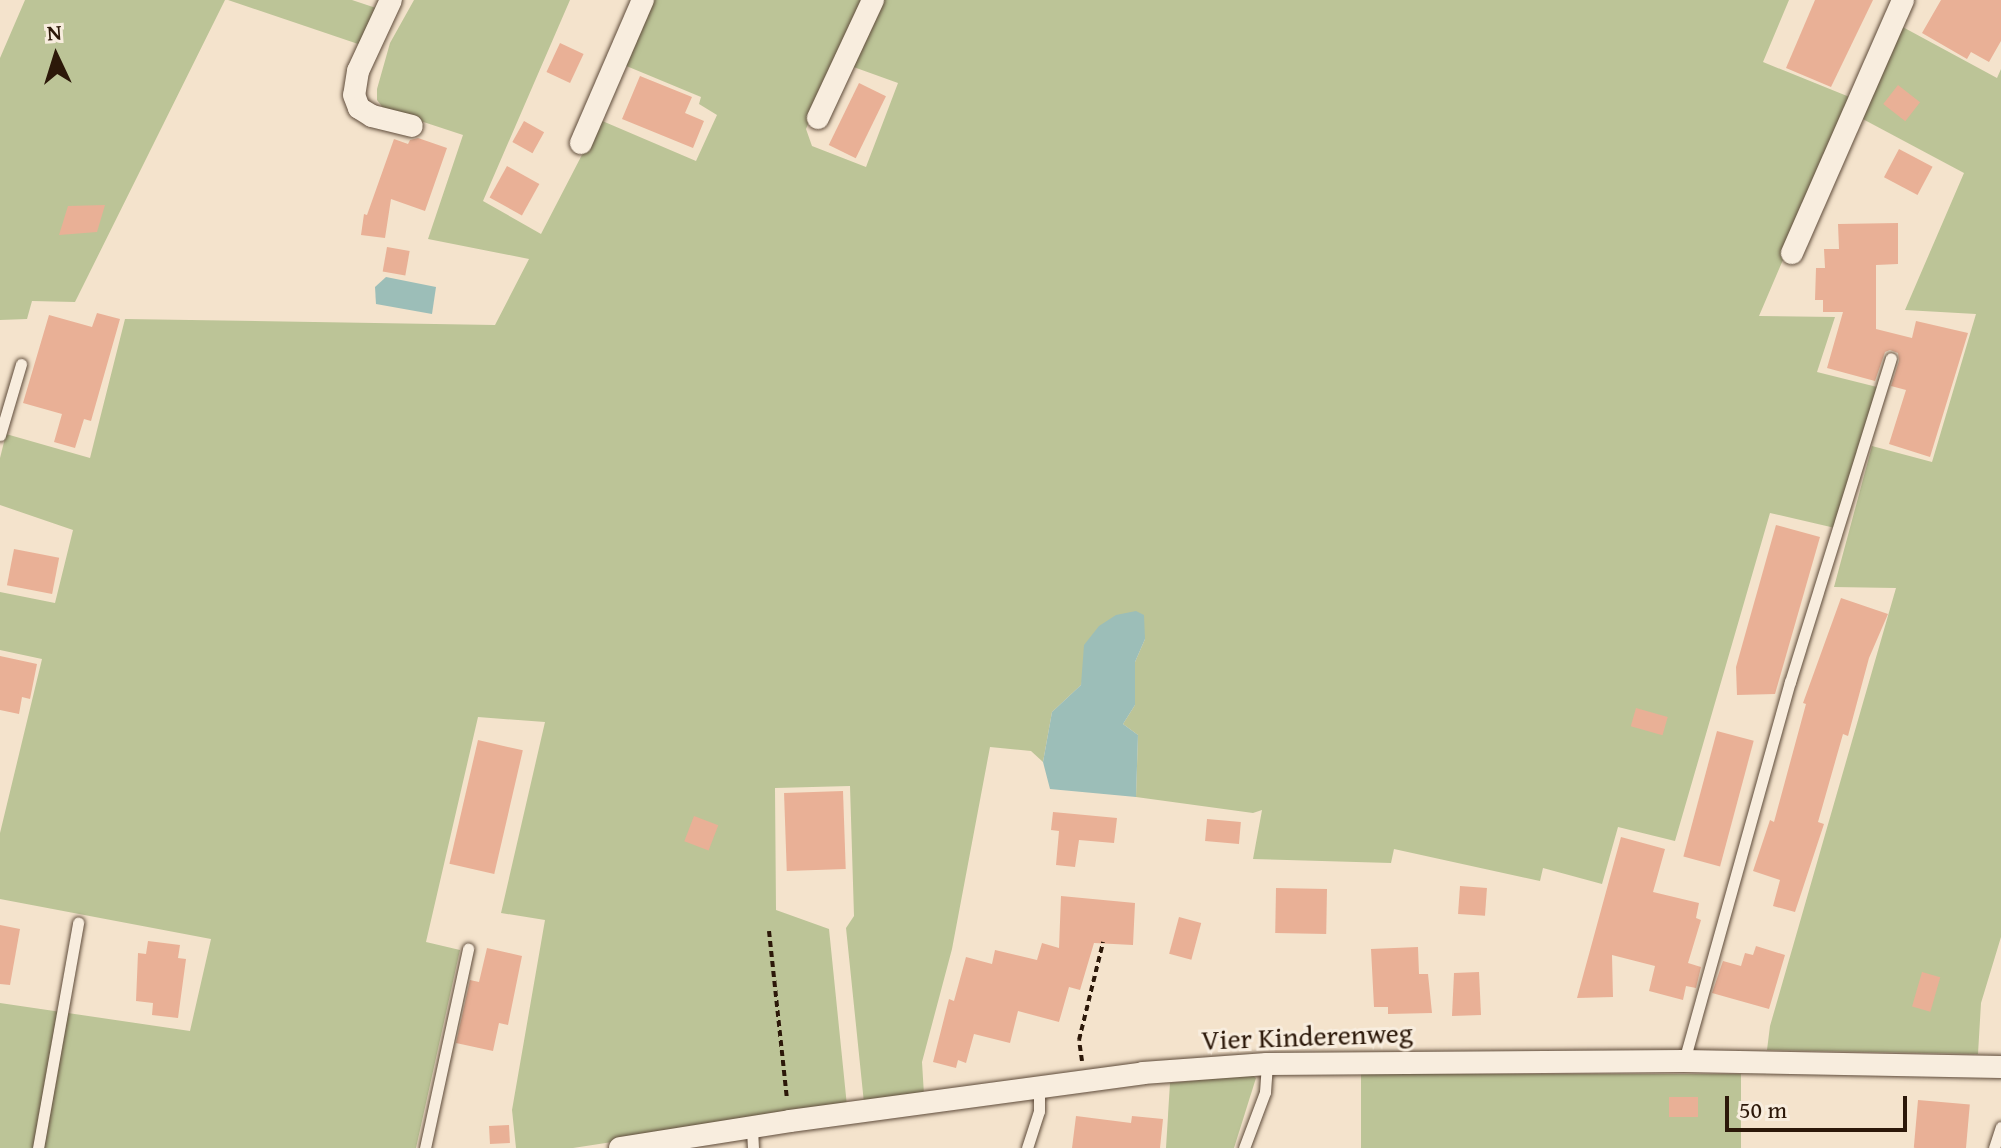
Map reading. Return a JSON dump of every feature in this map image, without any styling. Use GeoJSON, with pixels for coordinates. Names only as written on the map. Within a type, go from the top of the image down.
{"type":"FeatureCollection","features":[{"type":"Feature","properties":{"kind":"street"},"geometry":{"type":"LineString","coordinates":[[391,0],[358,71],[354,95],[359,108],[372,116],[412,126]]}},
{"type":"Feature","properties":{"kind":"street"},"geometry":{"type":"LineString","coordinates":[[581,143],[643,0]]}},
{"type":"Feature","properties":{"kind":"street"},"geometry":{"type":"LineString","coordinates":[[818,118],[873,0]]}},
{"type":"Feature","properties":{"kind":"street"},"geometry":{"type":"LineString","coordinates":[[1792,253],[1903,0]]}},
{"type":"Feature","properties":{"kind":"street","name":"Vier Kinderenweg"},"geometry":{"type":"LineString","coordinates":[[620,1148],[752,1138],[790,1121],[1143,1073],[1267,1064],[1684,1061],[2001,1067]]}},
{"type":"Feature","properties":{"kind":"lane"},"geometry":{"type":"LineString","coordinates":[[1684,1061],[1790,682],[1891,358]]}},
{"type":"Feature","properties":{"kind":"lane"},"geometry":{"type":"LineString","coordinates":[[0,435],[21,364]]}},
{"type":"Feature","properties":{"kind":"lane"},"geometry":{"type":"LineString","coordinates":[[38,1148],[78,923]]}},
{"type":"Feature","properties":{"kind":"lane"},"geometry":{"type":"LineString","coordinates":[[425,1148],[468,949]]}},
{"type":"Feature","properties":{"kind":"lane"},"geometry":{"type":"LineString","coordinates":[[1244,1148],[1265,1092],[1267,1064]]}},
{"type":"Feature","properties":{"kind":"lane"},"geometry":{"type":"LineString","coordinates":[[1027,1148],[1039,1111],[1039,1089]]}},
{"type":"Feature","properties":{"kind":"lane"},"geometry":{"type":"LineString","coordinates":[[1994,1148],[2001,1127]]}},
{"type":"Feature","properties":{"kind":"path"},"geometry":{"type":"LineString","coordinates":[[769,931],[790,1121]]}},
{"type":"Feature","properties":{"kind":"path"},"geometry":{"type":"LineString","coordinates":[[1085,1083],[1079,1040],[1103,942]]}},
{"type":"Feature","properties":{"kind":"green space"},"geometry":{"type":"Polygon","coordinates":[[[25,0],[225,0],[75,302],[32,301],[27,319],[0,320],[0,58],[25,0]]]}},
{"type":"Feature","properties":{"kind":"green space"},"geometry":{"type":"Polygon","coordinates":[[[228,0],[352,0],[382,10],[367,47],[228,0]]]}},
{"type":"Feature","properties":{"kind":"green space"},"geometry":{"type":"Polygon","coordinates":[[[414,0],[570,0],[483,201],[541,234],[600,120],[696,161],[717,115],[699,104],[701,97],[624,65],[653,0],[861,0],[806,129],[812,146],[866,167],[898,83],[848,65],[878,0],[1789,0],[1763,62],[1852,98],[1759,316],[1835,317],[1817,372],[1877,387],[1835,528],[1770,513],[1675,841],[1618,827],[1602,884],[1543,868],[1540,881],[1394,849],[1391,863],[1253,859],[1262,810],[1253,813],[1136,797],[1138,735],[1123,724],[1135,705],[1135,662],[1145,639],[1084,645],[1085,673],[1081,685],[1052,712],[1043,762],[1031,751],[990,747],[952,949],[922,1062],[924,1095],[864,1103],[846,928],[854,916],[850,786],[775,788],[776,910],[829,929],[847,1106],[573,1148],[516,1148],[512,1110],[545,920],[501,913],[545,722],[478,717],[426,942],[460,950],[416,1148],[0,1148],[0,1003],[190,1031],[211,939],[0,899],[0,833],[42,659],[0,650],[0,592],[55,603],[73,530],[0,505],[0,458],[6,434],[90,458],[125,319],[495,325],[529,259],[428,239],[463,135],[384,109],[377,100],[377,89],[390,43],[414,0]]]}},
{"type":"Feature","properties":{"kind":"green space"},"geometry":{"type":"Polygon","coordinates":[[[1899,25],[1997,78],[2001,69],[2001,937],[1981,1003],[1978,1054],[1767,1050],[1770,1026],[1896,588],[1834,587],[1872,446],[1932,462],[1976,314],[1905,310],[1964,173],[1859,117],[1899,25]]]}},
{"type":"Feature","properties":{"kind":"green space"},"geometry":{"type":"Polygon","coordinates":[[[1361,1074],[1741,1074],[1741,1148],[1361,1148],[1361,1074]]]}},
{"type":"Feature","properties":{"kind":"green space"},"geometry":{"type":"Polygon","coordinates":[[[1252,1075],[1256,1078],[1234,1148],[1166,1148],[1170,1083],[1252,1075]]]}},
{"type":"Feature","properties":{"kind":"water"},"geometry":{"type":"Polygon","coordinates":[[[386,277],[436,287],[432,314],[376,304],[375,287],[386,277]]]}},
{"type":"Feature","properties":{"kind":"water"},"geometry":{"type":"Polygon","coordinates":[[[1136,611],[1144,615],[1145,639],[1135,662],[1135,705],[1123,724],[1138,735],[1136,797],[1050,789],[1043,762],[1052,712],[1081,685],[1084,645],[1099,626],[1116,615],[1136,611]]]}},
{"type":"Feature","properties":{"kind":"building"},"geometry":{"type":"Polygon","coordinates":[[[1815,0],[1873,0],[1831,87],[1786,68],[1815,0]]]}},
{"type":"Feature","properties":{"kind":"building"},"geometry":{"type":"Polygon","coordinates":[[[1941,0],[2001,0],[2001,41],[1989,62],[1971,52],[1967,59],[1922,33],[1941,0]]]}},
{"type":"Feature","properties":{"kind":"building"},"geometry":{"type":"Polygon","coordinates":[[[560,43],[584,54],[570,83],[546,72],[560,43]]]}},
{"type":"Feature","properties":{"kind":"building"},"geometry":{"type":"Polygon","coordinates":[[[640,76],[692,97],[685,113],[704,121],[693,148],[622,119],[640,76]]]}},
{"type":"Feature","properties":{"kind":"building"},"geometry":{"type":"Polygon","coordinates":[[[859,83],[886,96],[856,158],[829,145],[859,83]]]}},
{"type":"Feature","properties":{"kind":"building"},"geometry":{"type":"Polygon","coordinates":[[[1898,85],[1920,102],[1905,121],[1883,104],[1898,85]]]}},
{"type":"Feature","properties":{"kind":"building"},"geometry":{"type":"Polygon","coordinates":[[[524,121],[544,132],[532,153],[512,142],[524,121]]]}},
{"type":"Feature","properties":{"kind":"building"},"geometry":{"type":"Polygon","coordinates":[[[418,138],[447,148],[425,211],[391,199],[385,238],[361,235],[364,214],[367,215],[394,139],[408,144],[410,140],[418,138]]]}},
{"type":"Feature","properties":{"kind":"building"},"geometry":{"type":"Polygon","coordinates":[[[1899,149],[1933,167],[1918,195],[1884,177],[1899,149]]]}},
{"type":"Feature","properties":{"kind":"building"},"geometry":{"type":"Polygon","coordinates":[[[507,166],[539,184],[522,215],[490,197],[507,166]]]}},
{"type":"Feature","properties":{"kind":"building"},"geometry":{"type":"Polygon","coordinates":[[[105,205],[97,232],[59,235],[68,206],[105,205]]]}},
{"type":"Feature","properties":{"kind":"building"},"geometry":{"type":"Polygon","coordinates":[[[1898,223],[1898,264],[1876,265],[1876,329],[1912,338],[1916,321],[1968,333],[1930,457],[1889,444],[1906,390],[1891,386],[1899,361],[1898,353],[1885,352],[1875,381],[1827,368],[1843,312],[1823,312],[1823,300],[1815,300],[1816,268],[1825,268],[1824,249],[1839,249],[1838,224],[1898,223]]]}},
{"type":"Feature","properties":{"kind":"building"},"geometry":{"type":"Polygon","coordinates":[[[387,247],[410,251],[405,276],[383,272],[387,247]]]}},
{"type":"Feature","properties":{"kind":"building"},"geometry":{"type":"Polygon","coordinates":[[[97,313],[120,319],[91,421],[84,419],[75,448],[54,442],[62,414],[23,403],[49,315],[92,327],[97,313]]]}},
{"type":"Feature","properties":{"kind":"building"},"geometry":{"type":"Polygon","coordinates":[[[1776,525],[1820,537],[1775,694],[1737,695],[1736,667],[1776,525]]]}},
{"type":"Feature","properties":{"kind":"building"},"geometry":{"type":"Polygon","coordinates":[[[14,549],[59,558],[52,594],[7,585],[14,549]]]}},
{"type":"Feature","properties":{"kind":"building"},"geometry":{"type":"Polygon","coordinates":[[[1841,598],[1888,614],[1869,658],[1848,736],[1843,734],[1818,822],[1824,824],[1795,912],[1773,906],[1780,880],[1753,871],[1770,820],[1774,822],[1806,704],[1803,703],[1841,598]]]}},
{"type":"Feature","properties":{"kind":"building"},"geometry":{"type":"Polygon","coordinates":[[[0,656],[37,664],[30,699],[22,697],[19,714],[0,710],[0,656]]]}},
{"type":"Feature","properties":{"kind":"building"},"geometry":{"type":"Polygon","coordinates":[[[1636,708],[1668,717],[1662,735],[1631,726],[1636,708]]]}},
{"type":"Feature","properties":{"kind":"building"},"geometry":{"type":"Polygon","coordinates":[[[1717,731],[1754,741],[1720,866],[1683,857],[1717,731]]]}},
{"type":"Feature","properties":{"kind":"building"},"geometry":{"type":"Polygon","coordinates":[[[478,740],[523,750],[494,874],[449,864],[478,740]]]}},
{"type":"Feature","properties":{"kind":"building"},"geometry":{"type":"Polygon","coordinates":[[[843,791],[846,869],[787,871],[784,793],[843,791]]]}},
{"type":"Feature","properties":{"kind":"building"},"geometry":{"type":"Polygon","coordinates":[[[1053,812],[1117,818],[1114,843],[1079,840],[1075,867],[1056,865],[1059,831],[1051,830],[1053,812]]]}},
{"type":"Feature","properties":{"kind":"building"},"geometry":{"type":"Polygon","coordinates":[[[694,816],[718,825],[709,851],[684,841],[694,816]]]}},
{"type":"Feature","properties":{"kind":"building"},"geometry":{"type":"Polygon","coordinates":[[[1207,819],[1241,822],[1239,844],[1205,841],[1207,819]]]}},
{"type":"Feature","properties":{"kind":"building"},"geometry":{"type":"Polygon","coordinates":[[[1621,837],[1665,849],[1653,892],[1699,903],[1696,918],[1701,920],[1688,963],[1701,967],[1696,988],[1686,986],[1683,1000],[1649,991],[1655,966],[1612,955],[1613,997],[1577,998],[1621,837]]]}},
{"type":"Feature","properties":{"kind":"building"},"geometry":{"type":"Polygon","coordinates":[[[1460,886],[1487,888],[1485,916],[1458,914],[1460,886]]]}},
{"type":"Feature","properties":{"kind":"building"},"geometry":{"type":"Polygon","coordinates":[[[1276,888],[1327,889],[1326,934],[1275,933],[1276,888]]]}},
{"type":"Feature","properties":{"kind":"building"},"geometry":{"type":"Polygon","coordinates":[[[1061,896],[1135,903],[1133,945],[1094,943],[1080,990],[1069,987],[1059,1022],[1018,1011],[1010,1043],[974,1034],[966,1063],[958,1060],[956,1068],[933,1062],[949,999],[954,1001],[966,957],[992,964],[995,950],[1037,960],[1042,943],[1059,948],[1061,896]]]}},
{"type":"Feature","properties":{"kind":"building"},"geometry":{"type":"Polygon","coordinates":[[[1179,917],[1201,923],[1191,960],[1169,954],[1179,917]]]}},
{"type":"Feature","properties":{"kind":"building"},"geometry":{"type":"Polygon","coordinates":[[[0,925],[20,929],[10,985],[0,984],[0,925]]]}},
{"type":"Feature","properties":{"kind":"building"},"geometry":{"type":"Polygon","coordinates":[[[148,941],[180,945],[178,958],[186,959],[178,1018],[152,1015],[153,1003],[136,1001],[138,953],[146,954],[148,941]]]}},
{"type":"Feature","properties":{"kind":"building"},"geometry":{"type":"Polygon","coordinates":[[[1756,946],[1785,955],[1769,1009],[1712,993],[1723,961],[1741,966],[1745,953],[1753,955],[1756,946]]]}},
{"type":"Feature","properties":{"kind":"building"},"geometry":{"type":"Polygon","coordinates":[[[1418,947],[1419,974],[1428,974],[1432,1013],[1388,1014],[1388,1007],[1374,1007],[1371,949],[1418,947]]]}},
{"type":"Feature","properties":{"kind":"building"},"geometry":{"type":"Polygon","coordinates":[[[487,948],[522,956],[508,1025],[499,1023],[493,1051],[456,1043],[470,980],[479,982],[487,948]]]}},
{"type":"Feature","properties":{"kind":"building"},"geometry":{"type":"Polygon","coordinates":[[[1479,972],[1481,1015],[1452,1016],[1454,973],[1479,972]]]}},
{"type":"Feature","properties":{"kind":"building"},"geometry":{"type":"Polygon","coordinates":[[[1922,972],[1940,977],[1930,1012],[1912,1007],[1922,972]]]}},
{"type":"Feature","properties":{"kind":"building"},"geometry":{"type":"Polygon","coordinates":[[[1669,1097],[1698,1097],[1698,1117],[1669,1117],[1669,1097]]]}},
{"type":"Feature","properties":{"kind":"building"},"geometry":{"type":"Polygon","coordinates":[[[1918,1100],[1970,1105],[1966,1148],[1914,1148],[1918,1100]]]}},
{"type":"Feature","properties":{"kind":"building"},"geometry":{"type":"Polygon","coordinates":[[[1076,1116],[1131,1123],[1132,1116],[1163,1119],[1160,1148],[1072,1148],[1076,1116]]]}},
{"type":"Feature","properties":{"kind":"building"},"geometry":{"type":"Polygon","coordinates":[[[509,1125],[510,1143],[490,1144],[489,1126],[509,1125]]]}}]}
